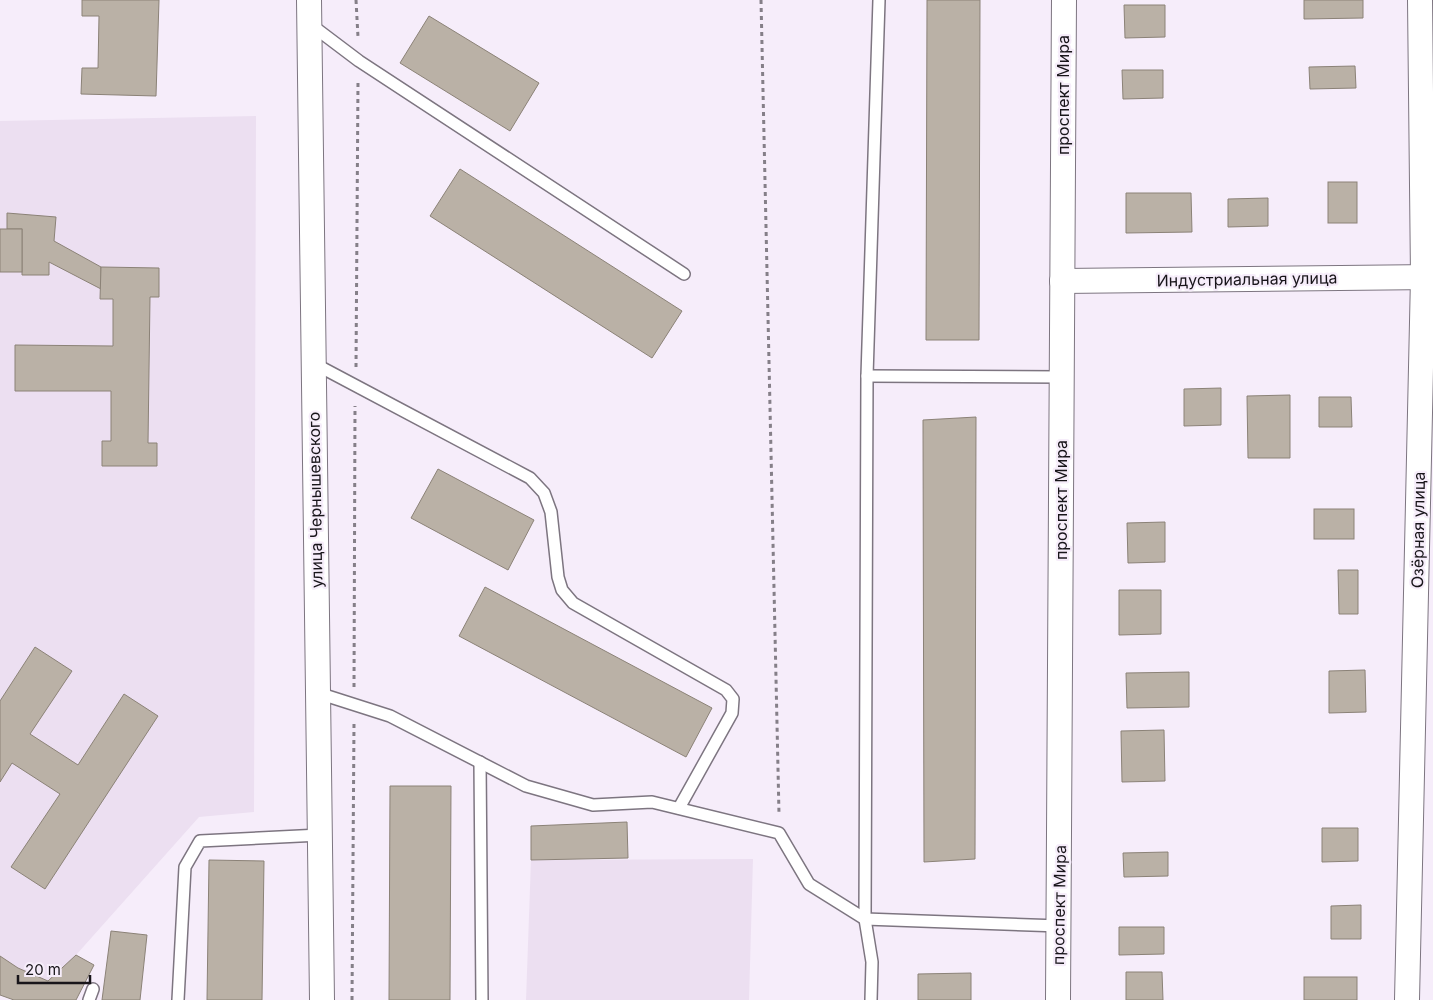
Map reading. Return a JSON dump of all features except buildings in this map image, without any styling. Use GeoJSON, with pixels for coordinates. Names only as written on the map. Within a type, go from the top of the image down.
{"type":"FeatureCollection","features":[{"type":"Feature","properties":{"kind":"street","name":"улица Чернышевского"},"geometry":{"type":"LineString","coordinates":[[309,0],[322,1000]]}},
{"type":"Feature","properties":{"kind":"street","name":"проспект Мира"},"geometry":{"type":"LineString","coordinates":[[1058,1000],[1060,926],[1064,0]]}},
{"type":"Feature","properties":{"kind":"street","name":"Озёрная улица"},"geometry":{"type":"LineString","coordinates":[[1407,1000],[1428,277],[1420,0]]}},
{"type":"Feature","properties":{"kind":"street","name":"Индустриальная улица"},"geometry":{"type":"LineString","coordinates":[[1062,281],[1428,277]]}},
{"type":"Feature","properties":{"kind":"lane"},"geometry":{"type":"LineString","coordinates":[[872,1000],[872,962],[864,919],[867,376],[879,0]]}},
{"type":"Feature","properties":{"kind":"lane"},"geometry":{"type":"LineString","coordinates":[[310,24],[359,61],[684,274]]}},
{"type":"Feature","properties":{"kind":"lane"},"geometry":{"type":"LineString","coordinates":[[313,363],[530,478],[544,493],[551,512],[558,577],[562,590],[573,603],[726,690],[733,699],[732,713],[678,808]]}},
{"type":"Feature","properties":{"kind":"lane"},"geometry":{"type":"LineString","coordinates":[[867,376],[1062,377]]}},
{"type":"Feature","properties":{"kind":"lane"},"geometry":{"type":"LineString","coordinates":[[318,693],[390,716],[526,786],[593,805],[652,802],[779,833],[809,884],[864,919],[1060,926]]}},
{"type":"Feature","properties":{"kind":"lane"},"geometry":{"type":"LineString","coordinates":[[480,762],[482,1000]]}},
{"type":"Feature","properties":{"kind":"lane"},"geometry":{"type":"LineString","coordinates":[[178,1000],[185,867],[200,841],[320,835]]}},
{"type":"Feature","properties":{"kind":"path"},"geometry":{"type":"LineString","coordinates":[[352,1000],[355,385],[359,61],[356,0]]}},
{"type":"Feature","properties":{"kind":"path"},"geometry":{"type":"LineString","coordinates":[[761,0],[779,833]]}},
{"type":"Feature","properties":{"kind":"shaded area"},"geometry":{"type":"Polygon","coordinates":[[[256,116],[254,812],[199,817],[76,955],[48,981],[18,968],[0,956],[0,121],[256,116]]]}},
{"type":"Feature","properties":{"kind":"shaded area"},"geometry":{"type":"Polygon","coordinates":[[[753,859],[749,1000],[526,1000],[531,860],[753,859]]]}}]}
